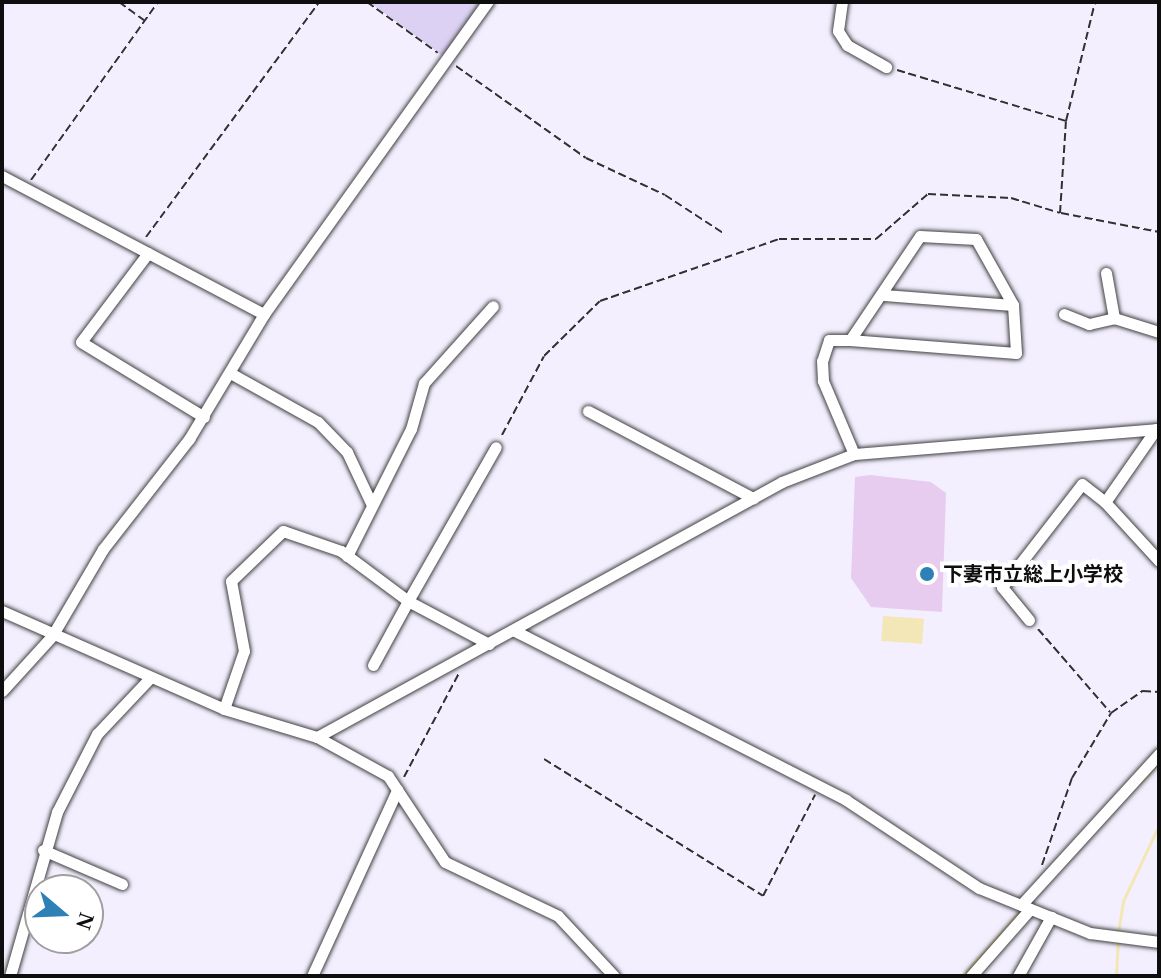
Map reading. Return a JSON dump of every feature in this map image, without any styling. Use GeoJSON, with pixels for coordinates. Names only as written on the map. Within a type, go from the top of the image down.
{"type":"FeatureCollection","features":[{"type":"Feature","properties":{"kind":"street"},"geometry":{"type":"LineString","coordinates":[[2,691],[52,636],[103,549],[204,417],[232,374],[264,314],[487,2]]}},
{"type":"Feature","properties":{"kind":"street"},"geometry":{"type":"LineString","coordinates":[[842,2],[838,31],[847,45],[886,67]]}},
{"type":"Feature","properties":{"kind":"street"},"geometry":{"type":"LineString","coordinates":[[2,176],[264,314]]}},
{"type":"Feature","properties":{"kind":"street"},"geometry":{"type":"LineString","coordinates":[[850,340],[884,295],[920,236],[976,239],[1013,305],[1016,353],[829,340],[822,361],[823,381],[854,454]]}},
{"type":"Feature","properties":{"kind":"street"},"geometry":{"type":"LineString","coordinates":[[143,250],[81,342],[204,417]]}},
{"type":"Feature","properties":{"kind":"street"},"geometry":{"type":"LineString","coordinates":[[1106,273],[1114,318]]}},
{"type":"Feature","properties":{"kind":"street"},"geometry":{"type":"LineString","coordinates":[[884,295],[1013,305]]}},
{"type":"Feature","properties":{"kind":"street"},"geometry":{"type":"LineString","coordinates":[[347,556],[371,503],[411,429],[424,383],[493,306]]}},
{"type":"Feature","properties":{"kind":"street"},"geometry":{"type":"LineString","coordinates":[[1064,314],[1089,324],[1114,318],[1159,332]]}},
{"type":"Feature","properties":{"kind":"street"},"geometry":{"type":"LineString","coordinates":[[232,374],[318,422],[347,452],[371,503]]}},
{"type":"Feature","properties":{"kind":"street"},"geometry":{"type":"LineString","coordinates":[[588,411],[753,498]]}},
{"type":"Feature","properties":{"kind":"street"},"geometry":{"type":"LineString","coordinates":[[317,737],[753,498],[854,454],[1158,429]]}},
{"type":"Feature","properties":{"kind":"street"},"geometry":{"type":"LineString","coordinates":[[1105,502],[1158,429]]}},
{"type":"Feature","properties":{"kind":"street"},"geometry":{"type":"LineString","coordinates":[[373,665],[496,447]]}},
{"type":"Feature","properties":{"kind":"street"},"geometry":{"type":"LineString","coordinates":[[1029,620],[1002,587],[1082,484],[1105,502],[1159,561]]}},
{"type":"Feature","properties":{"kind":"street"},"geometry":{"type":"LineString","coordinates":[[224,709],[244,651],[231,581],[283,531],[298,530],[347,556],[408,601],[489,644]]}},
{"type":"Feature","properties":{"kind":"street"},"geometry":{"type":"LineString","coordinates":[[2,611],[52,636],[224,709],[317,737],[379,769],[397,790],[445,862],[558,916],[614,976]]}},
{"type":"Feature","properties":{"kind":"street"},"geometry":{"type":"LineString","coordinates":[[513,630],[904,833],[979,888],[1051,917],[1117,938],[1159,942]]}},
{"type":"Feature","properties":{"kind":"street"},"geometry":{"type":"LineString","coordinates":[[10,976],[43,850],[97,734],[150,678]]}},
{"type":"Feature","properties":{"kind":"street"},"geometry":{"type":"LineString","coordinates":[[971,976],[1026,907],[1032,893],[1159,754]]}},
{"type":"Feature","properties":{"kind":"street"},"geometry":{"type":"LineString","coordinates":[[312,976],[397,790]]}},
{"type":"Feature","properties":{"kind":"street"},"geometry":{"type":"LineString","coordinates":[[43,850],[122,884]]}},
{"type":"Feature","properties":{"kind":"street"},"geometry":{"type":"LineString","coordinates":[[1018,976],[1051,917]]}},
{"type":"Feature","properties":{"kind":"path"},"geometry":{"type":"LineString","coordinates":[[119,2],[145,21]]}},
{"type":"Feature","properties":{"kind":"path"},"geometry":{"type":"LineString","coordinates":[[26,188],[158,2]]}},
{"type":"Feature","properties":{"kind":"path"},"geometry":{"type":"LineString","coordinates":[[143,250],[319,2]]}},
{"type":"Feature","properties":{"kind":"path"},"geometry":{"type":"LineString","coordinates":[[367,2],[586,158],[665,195],[723,233]]}},
{"type":"Feature","properties":{"kind":"path"},"geometry":{"type":"LineString","coordinates":[[1060,213],[1066,121],[1095,2]]}},
{"type":"Feature","properties":{"kind":"path"},"geometry":{"type":"LineString","coordinates":[[886,67],[1066,121]]}},
{"type":"Feature","properties":{"kind":"path"},"geometry":{"type":"LineString","coordinates":[[496,447],[544,356],[600,301],[779,239],[876,239],[928,194],[1011,198],[1060,213],[1159,232]]}},
{"type":"Feature","properties":{"kind":"path"},"geometry":{"type":"LineString","coordinates":[[1029,620],[1111,713]]}},
{"type":"Feature","properties":{"kind":"path"},"geometry":{"type":"LineString","coordinates":[[397,790],[464,657]]}},
{"type":"Feature","properties":{"kind":"path"},"geometry":{"type":"LineString","coordinates":[[1032,893],[1072,778],[1111,713],[1143,691],[1159,692]]}},
{"type":"Feature","properties":{"kind":"path"},"geometry":{"type":"LineString","coordinates":[[544,759],[763,896],[820,787]]}},
{"type":"Feature","properties":{"kind":"shaded area"},"geometry":{"type":"Polygon","coordinates":[[[369,2],[482,2],[443,56],[369,2]]]}},
{"type":"Feature","properties":{"kind":"shaded area"},"geometry":{"type":"Polygon","coordinates":[[[870,475],[931,482],[946,493],[942,612],[871,607],[851,578],[855,477],[870,475]]]}},
{"type":"Feature","properties":{"kind":"shaded area"},"geometry":{"type":"Polygon","coordinates":[[[883,616],[924,619],[922,644],[881,641],[883,616]]]}},
{"type":"Feature","properties":{"kind":"waterway"},"geometry":{"type":"LineString","coordinates":[[1140,783],[1159,762]]}},
{"type":"Feature","properties":{"kind":"waterway"},"geometry":{"type":"LineString","coordinates":[[1118,933],[1123,901],[1159,825]]}},
{"type":"Feature","properties":{"kind":"waterway"},"geometry":{"type":"LineString","coordinates":[[962,976],[1023,908]]}},
{"type":"Feature","properties":{"kind":"waterway"},"geometry":{"type":"LineString","coordinates":[[1116,976],[1118,940]]}},
{"type":"Feature","properties":{"kind":"place","name":"下妻市立総上小学校"},"geometry":{"type":"Point","coordinates":[927,574]}}]}
